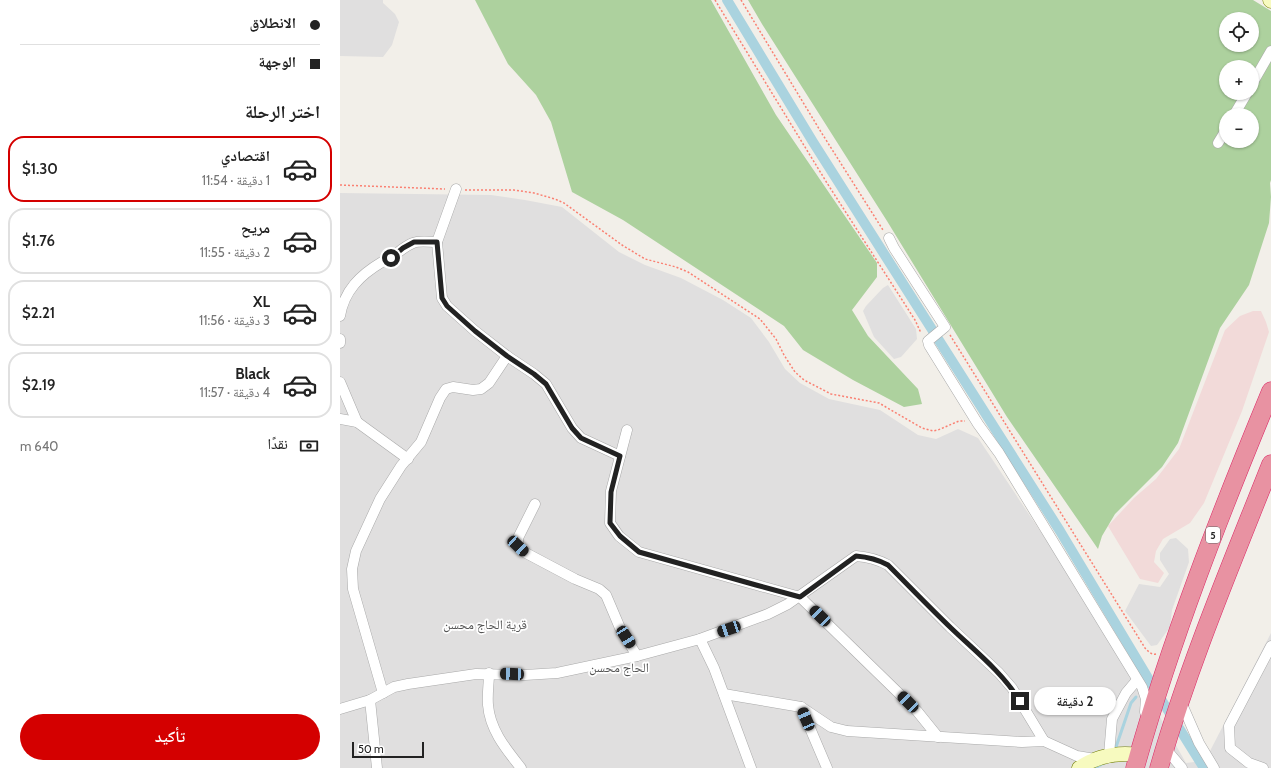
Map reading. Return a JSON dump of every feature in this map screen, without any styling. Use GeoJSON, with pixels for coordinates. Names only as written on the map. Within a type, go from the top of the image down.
{"type":"FeatureCollection","features":[{"type":"Feature","properties":{"kind":"highway","name":"5"},"geometry":{"type":"LineString","coordinates":[[1127,757],[1150,721],[1172,651],[1211,540],[1239,467],[1271,391]]}},
{"type":"Feature","properties":{"kind":"highway"},"geometry":{"type":"LineString","coordinates":[[1159,768],[1166,742],[1198,647],[1271,464]]}},
{"type":"Feature","properties":{"kind":"highway"},"geometry":{"type":"LineString","coordinates":[[1211,540],[1237,549]]}},
{"type":"Feature","properties":{"kind":"street"},"geometry":{"type":"LineString","coordinates":[[1259,72],[1271,51]]}},
{"type":"Feature","properties":{"kind":"street"},"geometry":{"type":"LineString","coordinates":[[456,190],[437,242],[442,298],[447,306],[475,331],[546,384],[572,428],[581,438],[620,456]]}},
{"type":"Feature","properties":{"kind":"street"},"geometry":{"type":"LineString","coordinates":[[889,238],[978,424],[1003,460],[1142,687],[1146,699],[1143,722],[1127,757]]}},
{"type":"Feature","properties":{"kind":"street"},"geometry":{"type":"LineString","coordinates":[[340,316],[342,306],[348,292],[357,280],[414,242],[437,242]]}},
{"type":"Feature","properties":{"kind":"street"},"geometry":{"type":"LineString","coordinates":[[383,693],[353,589],[352,569],[356,551],[380,499],[402,466],[421,442],[440,398],[446,390],[454,387],[472,390],[481,389],[489,383],[507,356]]}},
{"type":"Feature","properties":{"kind":"street"},"geometry":{"type":"LineString","coordinates":[[340,382],[357,422]]}},
{"type":"Feature","properties":{"kind":"street"},"geometry":{"type":"LineString","coordinates":[[340,419],[357,422],[408,458]]}},
{"type":"Feature","properties":{"kind":"street"},"geometry":{"type":"LineString","coordinates":[[627,430],[611,492],[610,523],[620,536],[639,552],[800,597],[912,706],[938,737]]}},
{"type":"Feature","properties":{"kind":"street"},"geometry":{"type":"LineString","coordinates":[[536,504],[518,538],[518,546],[524,552],[575,579],[600,589],[606,595],[620,628],[637,656]]}},
{"type":"Feature","properties":{"kind":"street"},"geometry":{"type":"LineString","coordinates":[[340,709],[370,700],[394,687],[408,684],[489,673],[525,675],[557,673],[637,656],[700,639],[768,614],[800,597],[856,556],[878,559],[888,565],[950,627],[999,673],[1012,688],[1044,741]]}},
{"type":"Feature","properties":{"kind":"street"},"geometry":{"type":"LineString","coordinates":[[700,639],[724,694],[751,768]]}},
{"type":"Feature","properties":{"kind":"street"},"geometry":{"type":"LineString","coordinates":[[1263,768],[1249,763],[1230,748],[1229,726],[1271,646]]}},
{"type":"Feature","properties":{"kind":"street"},"geometry":{"type":"LineString","coordinates":[[489,673],[488,704],[491,719],[499,738],[520,768]]}},
{"type":"Feature","properties":{"kind":"street"},"geometry":{"type":"LineString","coordinates":[[1127,757],[1112,719],[1126,693],[1137,680]]}},
{"type":"Feature","properties":{"kind":"street"},"geometry":{"type":"LineString","coordinates":[[724,694],[801,707],[830,727],[847,731],[1022,742],[1044,741],[1077,756],[1095,759],[1127,757]]}},
{"type":"Feature","properties":{"kind":"street"},"geometry":{"type":"LineString","coordinates":[[370,700],[377,768]]}},
{"type":"Feature","properties":{"kind":"street"},"geometry":{"type":"LineString","coordinates":[[1178,706],[1214,768]]}},
{"type":"Feature","properties":{"kind":"street"},"geometry":{"type":"LineString","coordinates":[[801,707],[827,768]]}},
{"type":"Feature","properties":{"kind":"street"},"geometry":{"type":"LineString","coordinates":[[1166,742],[1182,768]]}},
{"type":"Feature","properties":{"kind":"street"},"geometry":{"type":"LineString","coordinates":[[1079,768],[1095,759]]}},
{"type":"Feature","properties":{"kind":"path"},"geometry":{"type":"LineString","coordinates":[[715,0],[827,184],[915,320],[936,335],[1145,648],[1153,655],[1172,651]]}},
{"type":"Feature","properties":{"kind":"path"},"geometry":{"type":"LineString","coordinates":[[741,0],[821,132],[889,238]]}},
{"type":"Feature","properties":{"kind":"path"},"geometry":{"type":"LineString","coordinates":[[340,185],[456,190],[514,190],[534,193],[564,203],[628,249],[646,259],[676,267],[688,272],[760,319],[776,339],[795,372],[804,380],[831,394],[879,404],[922,428],[933,431],[958,421],[967,420],[978,424]]}},
{"type":"Feature","properties":{"kind":"shaded area"},"geometry":{"type":"Polygon","coordinates":[[[340,0],[383,0],[383,3],[395,14],[399,22],[392,45],[383,57],[340,56],[340,0]]]}},
{"type":"Feature","properties":{"kind":"shaded area"},"geometry":{"type":"Polygon","coordinates":[[[340,193],[491,195],[562,207],[619,252],[645,265],[681,278],[723,300],[751,318],[769,342],[785,369],[800,383],[829,399],[880,410],[918,435],[936,439],[958,429],[978,438],[1133,670],[1186,763],[1194,762],[1210,751],[1271,633],[1271,768],[340,768],[340,193]]]}},
{"type":"Feature","properties":{"kind":"shaded area"},"geometry":{"type":"Polygon","coordinates":[[[888,285],[916,329],[917,339],[901,357],[894,359],[874,337],[863,311],[883,288],[888,285]]]}},
{"type":"Feature","properties":{"kind":"shaded area"},"geometry":{"type":"Polygon","coordinates":[[[1253,311],[1261,311],[1269,332],[1242,411],[1204,503],[1190,523],[1163,539],[1156,551],[1154,562],[1164,573],[1158,583],[1140,579],[1108,526],[1134,498],[1156,479],[1179,449],[1225,330],[1240,316],[1253,311]]]}},
{"type":"Feature","properties":{"kind":"shaded area"},"geometry":{"type":"Polygon","coordinates":[[[1176,538],[1188,549],[1189,562],[1172,610],[1170,627],[1157,645],[1151,646],[1125,611],[1139,584],[1160,587],[1169,574],[1160,560],[1160,553],[1170,539],[1176,538]]]}},
{"type":"Feature","properties":{"kind":"green space"},"geometry":{"type":"Polygon","coordinates":[[[475,0],[711,0],[776,115],[877,263],[877,277],[852,310],[868,336],[918,389],[922,404],[904,407],[853,380],[803,350],[784,326],[623,220],[572,192],[551,122],[536,95],[508,64],[475,0]]]}},
{"type":"Feature","properties":{"kind":"green space"},"geometry":{"type":"Polygon","coordinates":[[[748,0],[1253,0],[1271,11],[1271,197],[1269,223],[1249,285],[1220,328],[1178,443],[1162,467],[1115,514],[1102,536],[1098,549],[1007,417],[887,221],[748,0]]]}},
{"type":"Feature","properties":{"kind":"waterway"},"geometry":{"type":"LineString","coordinates":[[727,0],[813,142],[1060,531],[1204,768]]}},
{"type":"Feature","properties":{"kind":"waterway"},"geometry":{"type":"LineString","coordinates":[[1115,750],[1131,703],[1136,697]]}},
{"type":"Feature","properties":{"kind":"waterway"},"geometry":{"type":"LineString","coordinates":[[1095,768],[1104,763]]}},
{"type":"Feature","properties":{"kind":"district","name":"قرية الحاج محسن"},"geometry":{"type":"Point","coordinates":[485,624]}},
{"type":"Feature","properties":{"kind":"district","name":"الحاج محسن"},"geometry":{"type":"Point","coordinates":[619,667]}},
{"type":"Feature","properties":{"kind":"route"},"geometry":{"type":"LineString","coordinates":[[391,258],[403,248],[414,242],[437,242],[442,298],[447,306],[475,331],[546,384],[572,428],[581,438],[620,456],[611,492],[610,523],[620,536],[639,552],[800,597],[856,556],[878,559],[888,565],[950,627],[999,673],[1012,688],[1020,701]]}}]}
